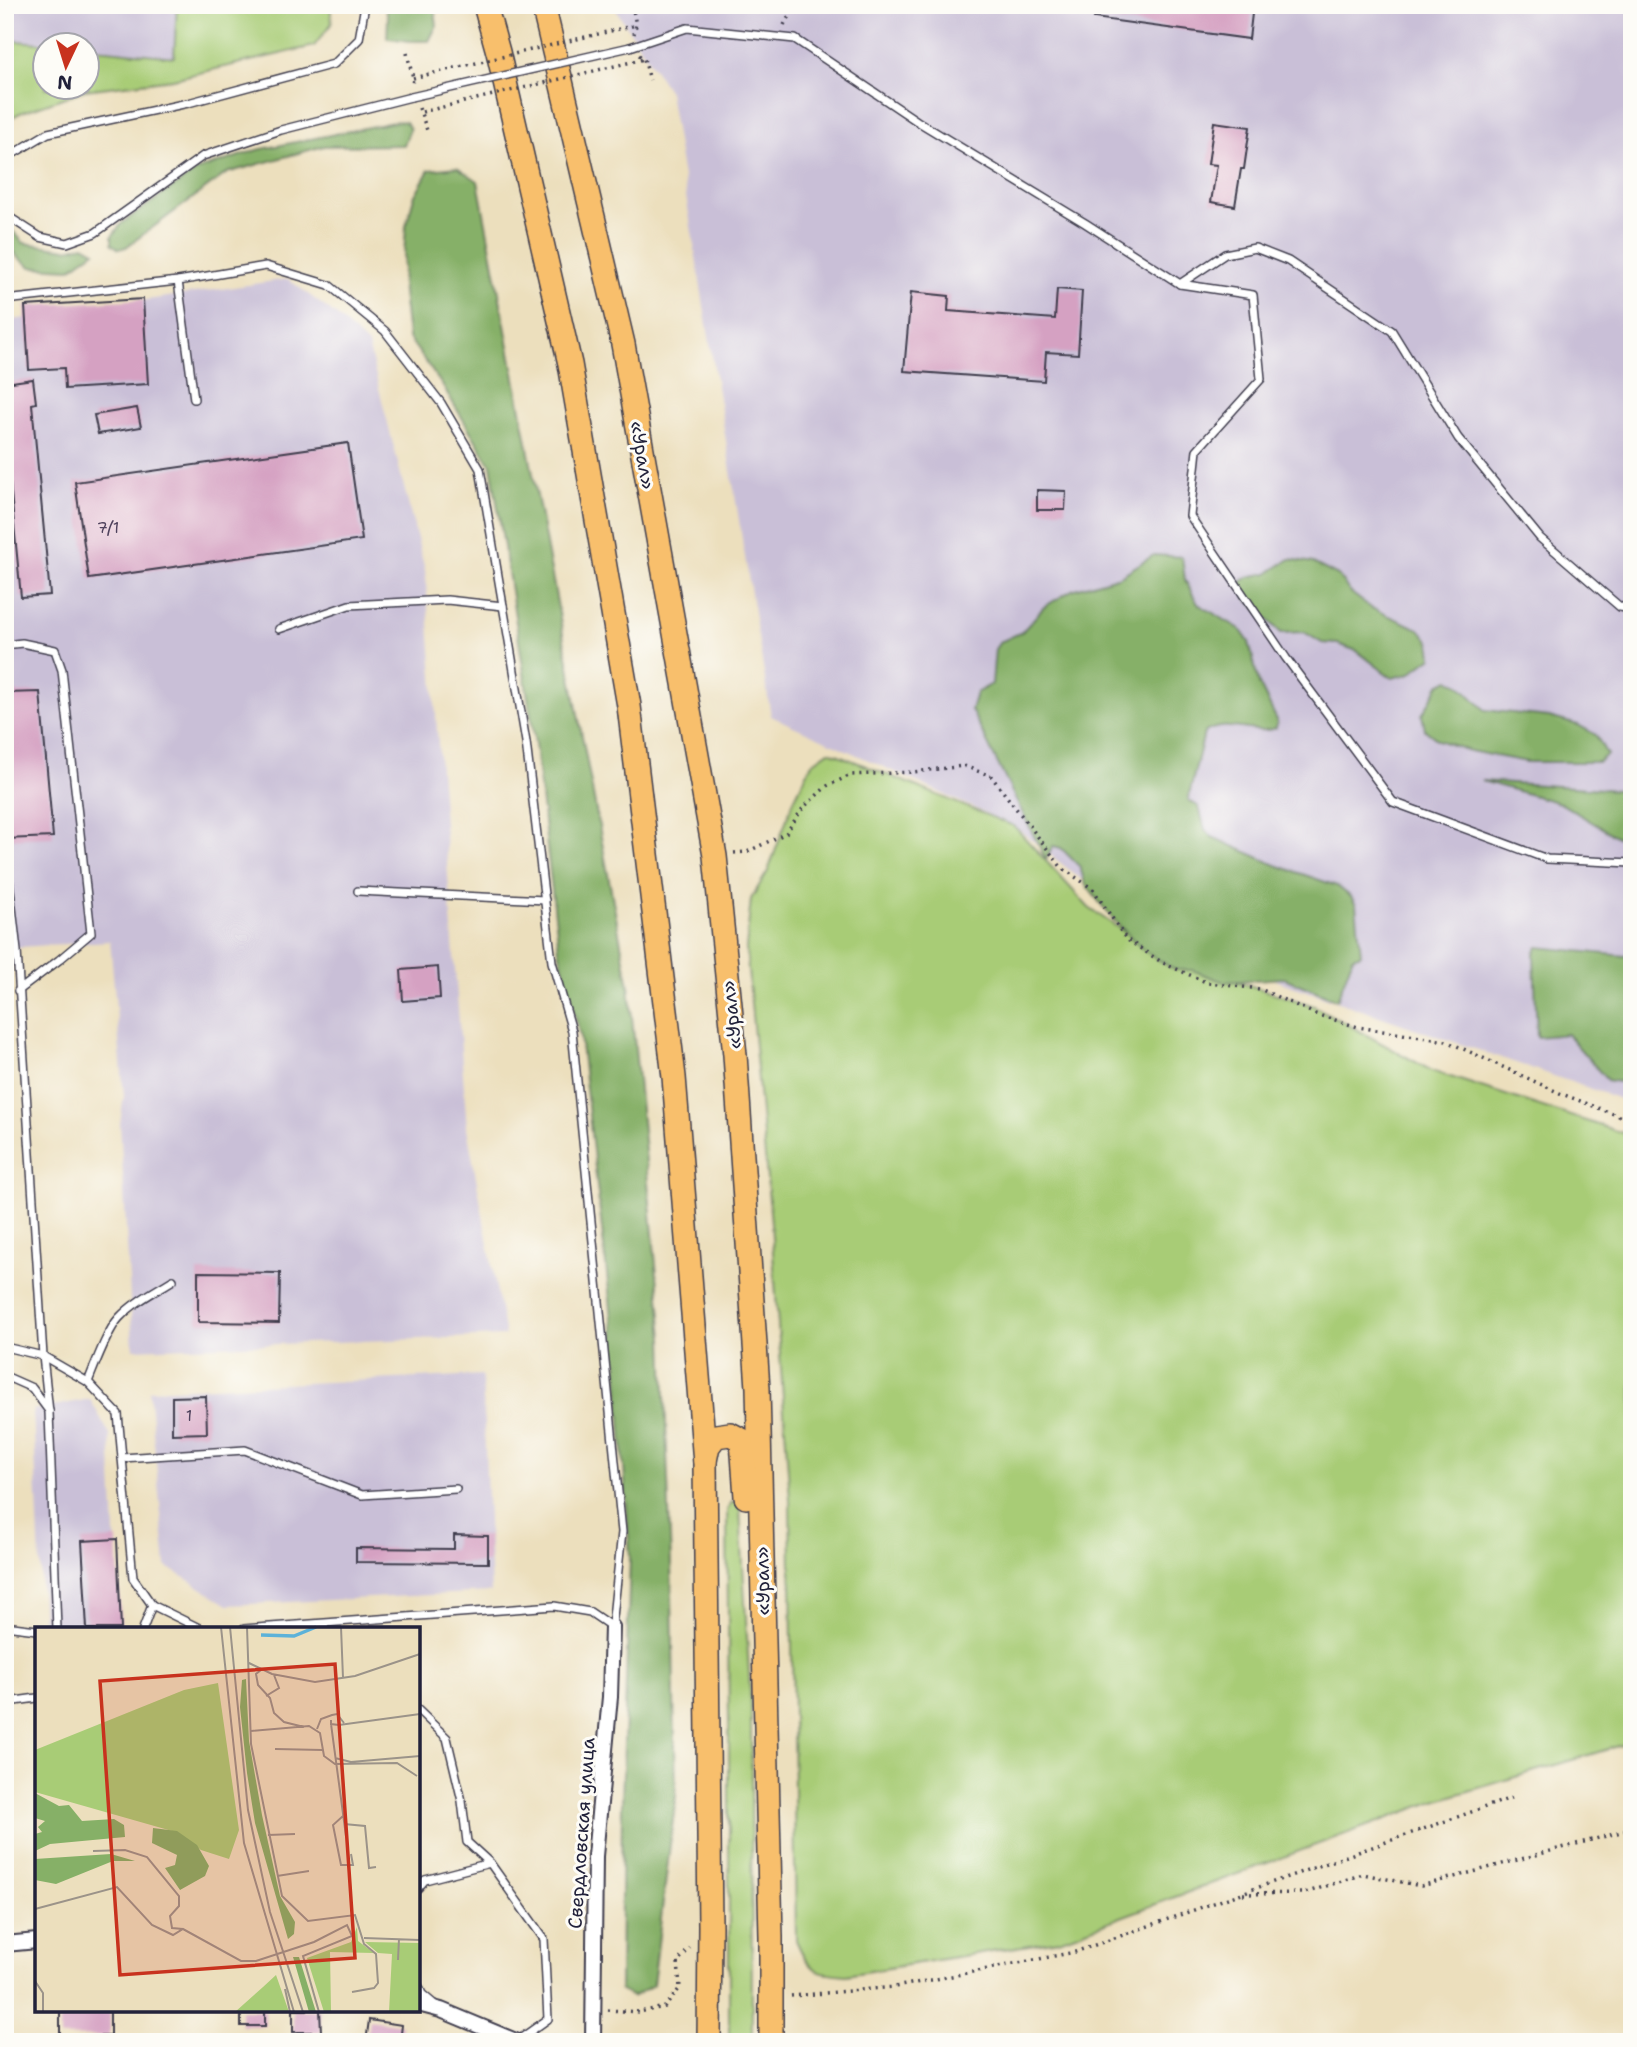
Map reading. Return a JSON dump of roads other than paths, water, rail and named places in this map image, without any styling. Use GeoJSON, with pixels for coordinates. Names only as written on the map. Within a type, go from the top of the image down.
{"type":"FeatureCollection","features":[{"type":"Feature","properties":{"kind":"main road"},"geometry":{"type":"LineString","coordinates":[[485,5],[570,364],[629,706],[674,1077],[705,1463],[709,2042]]}},
{"type":"Feature","properties":{"kind":"main road","name":"«Урал»"},"geometry":{"type":"LineString","coordinates":[[543,5],[623,344],[715,856],[735,1055],[758,1388],[771,1910],[771,2042]]}},
{"type":"Feature","properties":{"kind":"main road"},"geometry":{"type":"LineString","coordinates":[[705,1463],[708,1446],[716,1436],[730,1434],[742,1440],[746,1511],[762,1545]]}},
{"type":"Feature","properties":{"kind":"street","name":"Свердловская улица"},"geometry":{"type":"LineString","coordinates":[[593,2042],[595,1856],[610,1697],[612,1627]]}},
{"type":"Feature","properties":{"kind":"street"},"geometry":{"type":"LineString","coordinates":[[5,1944],[35,1941]]}},
{"type":"Feature","properties":{"kind":"street"},"geometry":{"type":"LineString","coordinates":[[420,2005],[518,2041]]}},
{"type":"Feature","properties":{"kind":"lane"},"geometry":{"type":"LineString","coordinates":[[5,170],[11,155],[48,133],[188,103],[334,64],[359,40],[365,5]]}},
{"type":"Feature","properties":{"kind":"lane"},"geometry":{"type":"LineString","coordinates":[[5,198],[9,217],[40,237],[68,243],[95,233],[203,156],[281,130],[630,47],[687,28],[795,39],[916,121],[1086,223],[1180,284],[1253,295],[1261,379],[1197,450],[1190,516],[1286,658],[1393,802],[1547,859],[1632,863]]}},
{"type":"Feature","properties":{"kind":"lane"},"geometry":{"type":"LineString","coordinates":[[1180,284],[1225,254],[1255,248],[1288,261],[1392,331],[1458,438],[1541,538],[1620,607],[1632,609]]}},
{"type":"Feature","properties":{"kind":"lane"},"geometry":{"type":"LineString","coordinates":[[5,300],[178,281],[266,267],[329,285],[385,331],[441,403],[480,468],[526,742],[552,962],[572,1031],[622,1532],[612,1627],[590,1612],[554,1606],[271,1627]]}},
{"type":"Feature","properties":{"kind":"lane"},"geometry":{"type":"LineString","coordinates":[[178,281],[194,399]]}},
{"type":"Feature","properties":{"kind":"lane"},"geometry":{"type":"LineString","coordinates":[[279,629],[349,605],[447,600],[503,606]]}},
{"type":"Feature","properties":{"kind":"lane"},"geometry":{"type":"LineString","coordinates":[[5,645],[22,643],[55,650],[62,670],[91,933],[60,960],[18,990]]}},
{"type":"Feature","properties":{"kind":"lane"},"geometry":{"type":"LineString","coordinates":[[6,854],[15,935],[49,1412],[57,1627]]}},
{"type":"Feature","properties":{"kind":"lane"},"geometry":{"type":"LineString","coordinates":[[358,891],[545,900]]}},
{"type":"Feature","properties":{"kind":"lane"},"geometry":{"type":"LineString","coordinates":[[5,935],[15,935]]}},
{"type":"Feature","properties":{"kind":"lane"},"geometry":{"type":"LineString","coordinates":[[88,1382],[117,1320],[139,1301],[173,1280]]}},
{"type":"Feature","properties":{"kind":"lane"},"geometry":{"type":"LineString","coordinates":[[5,1347],[43,1356],[88,1382],[118,1414],[133,1578],[152,1605],[197,1627]]}},
{"type":"Feature","properties":{"kind":"lane"},"geometry":{"type":"LineString","coordinates":[[5,1376],[32,1388],[49,1412]]}},
{"type":"Feature","properties":{"kind":"lane"},"geometry":{"type":"LineString","coordinates":[[122,1458],[245,1450],[362,1495],[456,1489]]}},
{"type":"Feature","properties":{"kind":"lane"},"geometry":{"type":"LineString","coordinates":[[144,1627],[152,1605]]}},
{"type":"Feature","properties":{"kind":"lane"},"geometry":{"type":"LineString","coordinates":[[5,1626],[35,1630]]}},
{"type":"Feature","properties":{"kind":"lane"},"geometry":{"type":"LineString","coordinates":[[5,1698],[8,1702],[35,1698]]}},
{"type":"Feature","properties":{"kind":"lane"},"geometry":{"type":"LineString","coordinates":[[420,1712],[447,1738],[462,1801],[467,1842],[491,1863],[544,1939],[548,2020],[518,2041]]}},
{"type":"Feature","properties":{"kind":"lane"},"geometry":{"type":"LineString","coordinates":[[420,1886],[425,1880],[491,1863]]}},
{"type":"Feature","properties":{"kind":"lane"},"geometry":{"type":"LineString","coordinates":[[420,1990],[440,2010]]}}]}
